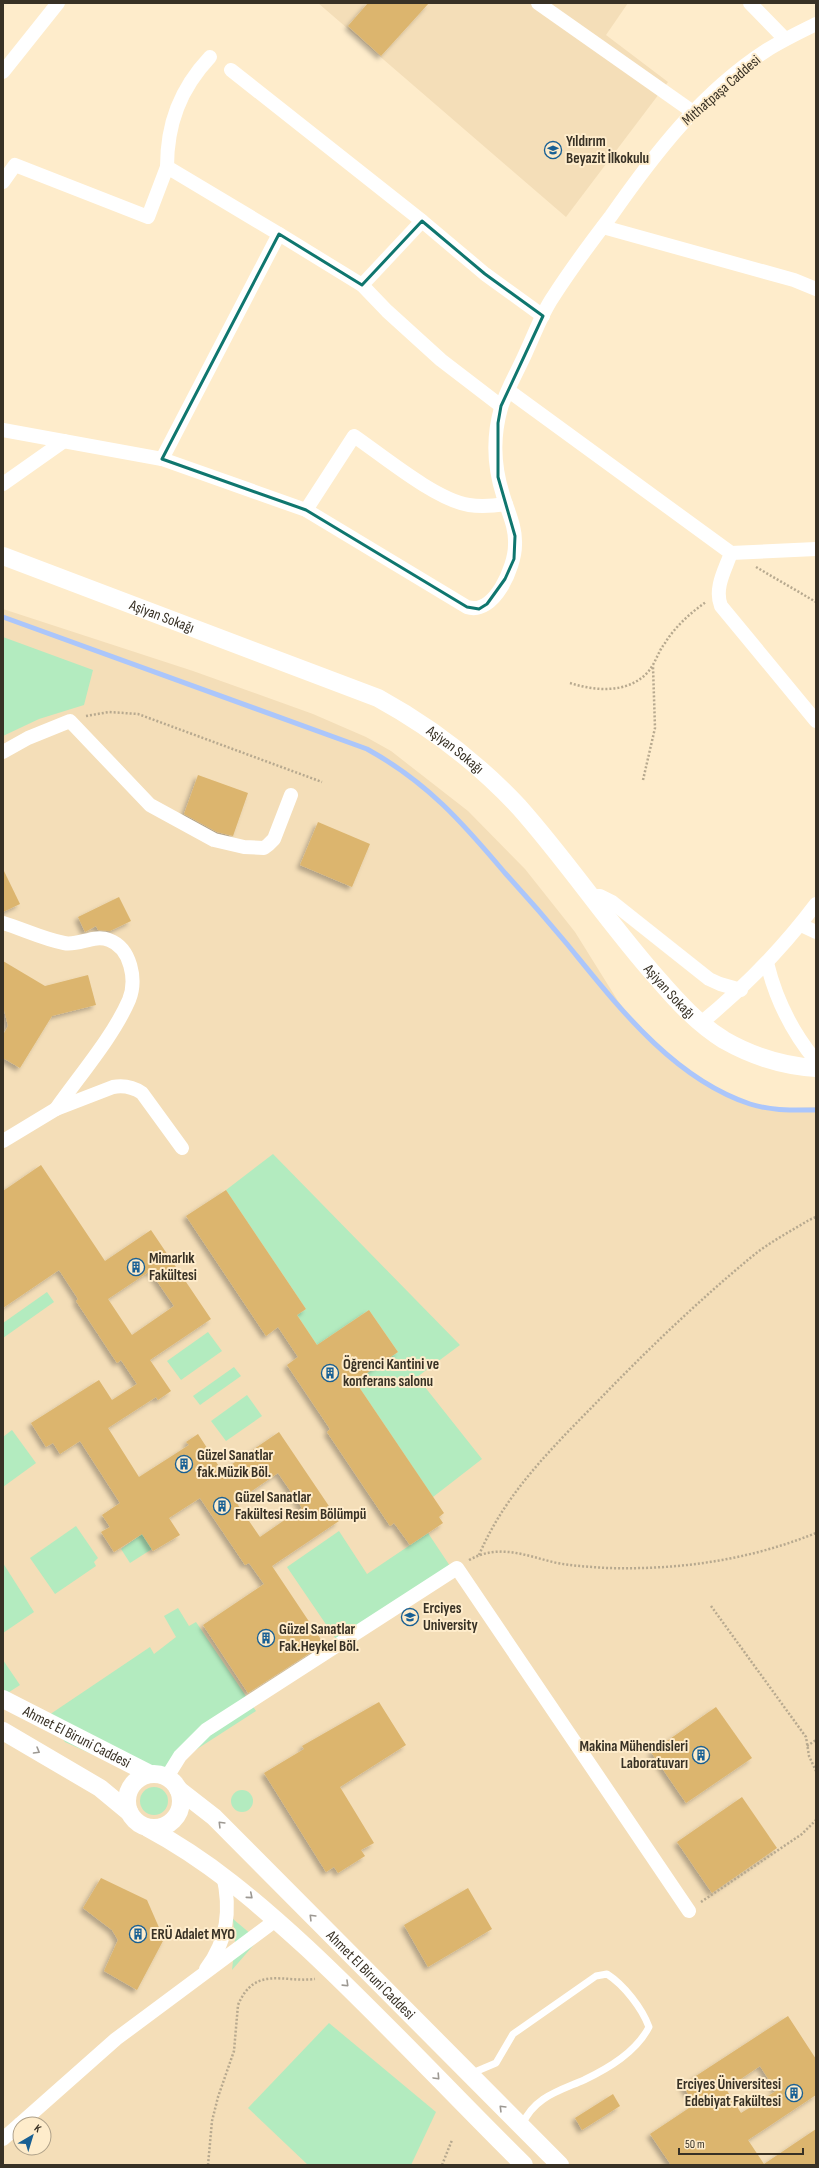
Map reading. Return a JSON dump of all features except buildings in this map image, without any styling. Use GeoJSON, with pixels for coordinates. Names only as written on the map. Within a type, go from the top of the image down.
{"type":"FeatureCollection","features":[{"type":"Feature","properties":{"kind":"street"},"geometry":{"type":"LineString","coordinates":[[3,72],[58,3]]}},
{"type":"Feature","properties":{"kind":"street"},"geometry":{"type":"LineString","coordinates":[[538,3],[692,112]]}},
{"type":"Feature","properties":{"kind":"street"},"geometry":{"type":"LineString","coordinates":[[750,3],[785,40]]}},
{"type":"Feature","properties":{"kind":"street","name":"Mithatpaşa Caddesi"},"geometry":{"type":"LineString","coordinates":[[3,430],[162,460],[306,510],[473,609],[483,607],[497,592],[510,570],[514,559],[515,536],[498,477],[496,458],[497,429],[501,406],[552,298],[654,155],[692,112],[744,67],[785,40],[816,24]]}},
{"type":"Feature","properties":{"kind":"street"},"geometry":{"type":"LineString","coordinates":[[3,182],[15,165],[148,217],[167,167],[168,136],[178,103],[197,71],[210,57]]}},
{"type":"Feature","properties":{"kind":"street"},"geometry":{"type":"LineString","coordinates":[[232,70],[422,221],[485,274],[544,316]]}},
{"type":"Feature","properties":{"kind":"street"},"geometry":{"type":"LineString","coordinates":[[167,167],[362,285],[387,311],[435,355],[501,406]]}},
{"type":"Feature","properties":{"kind":"street"},"geometry":{"type":"LineString","coordinates":[[362,285],[422,221]]}},
{"type":"Feature","properties":{"kind":"street"},"geometry":{"type":"LineString","coordinates":[[603,227],[794,280],[816,289]]}},
{"type":"Feature","properties":{"kind":"street"},"geometry":{"type":"LineString","coordinates":[[162,460],[279,234]]}},
{"type":"Feature","properties":{"kind":"street"},"geometry":{"type":"LineString","coordinates":[[509,390],[731,553],[816,549]]}},
{"type":"Feature","properties":{"kind":"street"},"geometry":{"type":"LineString","coordinates":[[306,510],[354,436],[445,497],[468,505],[481,506],[506,504]]}},
{"type":"Feature","properties":{"kind":"street"},"geometry":{"type":"LineString","coordinates":[[3,484],[64,441]]}},
{"type":"Feature","properties":{"kind":"street"},"geometry":{"type":"LineString","coordinates":[[731,553],[718,594],[724,610],[816,721]]}},
{"type":"Feature","properties":{"kind":"street","name":"Aşiyan Sokağı"},"geometry":{"type":"LineString","coordinates":[[3,556],[378,698],[402,712],[448,742],[495,783],[520,808],[648,968],[701,1023],[733,1045],[765,1058],[787,1064],[816,1068]]}},
{"type":"Feature","properties":{"kind":"street"},"geometry":{"type":"LineString","coordinates":[[3,752],[28,738],[70,721],[150,805],[214,840],[244,847],[264,848],[268,846],[274,839],[291,796]]}},
{"type":"Feature","properties":{"kind":"street"},"geometry":{"type":"LineString","coordinates":[[590,896],[600,896],[612,902],[709,979],[741,990]]}},
{"type":"Feature","properties":{"kind":"street"},"geometry":{"type":"LineString","coordinates":[[701,1023],[741,990],[801,925],[816,904]]}},
{"type":"Feature","properties":{"kind":"street"},"geometry":{"type":"LineString","coordinates":[[3,923],[65,943],[99,938],[107,939],[121,948],[129,962],[132,977],[129,1000],[115,1026],[56,1109]]}},
{"type":"Feature","properties":{"kind":"street"},"geometry":{"type":"LineString","coordinates":[[801,925],[816,932]]}},
{"type":"Feature","properties":{"kind":"street"},"geometry":{"type":"LineString","coordinates":[[767,963],[773,987],[782,1009],[800,1039],[816,1061]]}},
{"type":"Feature","properties":{"kind":"street"},"geometry":{"type":"LineString","coordinates":[[3,1141],[56,1109],[113,1087],[128,1086],[142,1093],[148,1099],[182,1148]]}},
{"type":"Feature","properties":{"kind":"street"},"geometry":{"type":"LineString","coordinates":[[165,1780],[180,1756],[206,1730],[457,1568],[689,1911]]}},
{"type":"Feature","properties":{"kind":"street","name":"Ahmet El Biruni Caddesi"},"geometry":{"type":"LineString","coordinates":[[3,1699],[165,1780],[214,1817],[560,2165]]}},
{"type":"Feature","properties":{"kind":"street","name":"Ahmet El Biruni Caddesi"},"geometry":{"type":"LineString","coordinates":[[3,1731],[100,1788],[129,1812]]}},
{"type":"Feature","properties":{"kind":"street"},"geometry":{"type":"LineString","coordinates":[[139,1778],[165,1780],[180,1806],[172,1821],[165,1826],[148,1828],[134,1819],[129,1812],[127,1800],[130,1787],[139,1778]]}},
{"type":"Feature","properties":{"kind":"street","name":"Ahmet El Biruni Caddesi"},"geometry":{"type":"LineString","coordinates":[[148,1828],[183,1847],[223,1875],[276,1920],[371,2008],[524,2165]]}},
{"type":"Feature","properties":{"kind":"street"},"geometry":{"type":"LineString","coordinates":[[193,1983],[212,1961],[224,1935],[228,1906],[223,1875]]}},
{"type":"Feature","properties":{"kind":"street"},"geometry":{"type":"LineString","coordinates":[[29,2116],[116,2039],[276,1920]]}},
{"type":"Feature","properties":{"kind":"street"},"geometry":{"type":"LineString","coordinates":[[3,2139],[12,2131]]}},
{"type":"Feature","properties":{"kind":"lane"},"geometry":{"type":"LineString","coordinates":[[468,2074],[496,2063],[513,2034],[596,1976],[607,1974],[618,1982],[646,2018],[649,2027],[644,2036],[635,2047],[607,2068],[550,2094],[537,2103],[526,2115],[521,2127]]}},
{"type":"Feature","properties":{"kind":"path"},"geometry":{"type":"LineString","coordinates":[[731,553],[816,602]]}},
{"type":"Feature","properties":{"kind":"path"},"geometry":{"type":"LineString","coordinates":[[570,684],[596,690],[620,687],[640,679],[653,666],[664,643],[676,628],[692,612],[718,594]]}},
{"type":"Feature","properties":{"kind":"path"},"geometry":{"type":"LineString","coordinates":[[643,780],[655,728],[653,666]]}},
{"type":"Feature","properties":{"kind":"path"},"geometry":{"type":"LineString","coordinates":[[70,721],[82,716],[109,712],[138,714],[322,782]]}},
{"type":"Feature","properties":{"kind":"path"},"geometry":{"type":"LineString","coordinates":[[816,1217],[757,1253],[668,1331],[613,1385],[518,1487],[497,1518],[479,1555],[508,1550],[557,1563],[582,1567],[669,1567],[732,1559],[763,1552],[816,1533]]}},
{"type":"Feature","properties":{"kind":"path"},"geometry":{"type":"LineString","coordinates":[[711,1606],[806,1737],[807,1746],[816,1771]]}},
{"type":"Feature","properties":{"kind":"path"},"geometry":{"type":"LineString","coordinates":[[807,1746],[816,1740]]}},
{"type":"Feature","properties":{"kind":"path"},"geometry":{"type":"LineString","coordinates":[[689,1911],[802,1834],[816,1820]]}},
{"type":"Feature","properties":{"kind":"path"},"geometry":{"type":"LineString","coordinates":[[208,2165],[212,2121],[234,2051],[238,2004],[244,1994],[254,1983],[267,1978],[311,1979],[334,1973]]}},
{"type":"Feature","properties":{"kind":"path"},"geometry":{"type":"LineString","coordinates":[[442,2165],[452,2140]]}},
{"type":"Feature","properties":{"kind":"highlighted area"},"geometry":{"type":"Polygon","coordinates":[[[422,221],[485,274],[543,316],[501,406],[498,423],[498,477],[515,536],[514,559],[505,579],[487,604],[479,609],[467,607],[306,510],[162,459],[279,234],[362,285],[422,221]]]}},
{"type":"Feature","properties":{"kind":"shaded area","name":"Yıldırım Beyazit İlkokulu"},"geometry":{"type":"Polygon","coordinates":[[[318,3],[628,3],[606,35],[668,82],[566,217],[318,3]]]}},
{"type":"Feature","properties":{"kind":"shaded area","name":"Erciyes University"},"geometry":{"type":"Polygon","coordinates":[[[3,609],[193,671],[313,714],[366,737],[391,751],[468,811],[525,869],[575,932],[618,1001],[633,1020],[667,1055],[715,1090],[741,1103],[776,1109],[816,1107],[816,2165],[3,2165],[3,609]]]}},
{"type":"Feature","properties":{"kind":"green space"},"geometry":{"type":"Polygon","coordinates":[[[3,637],[93,670],[84,705],[39,719],[3,736],[3,637]]]}},
{"type":"Feature","properties":{"kind":"green space"},"geometry":{"type":"Polygon","coordinates":[[[273,1154],[460,1345],[417,1377],[482,1459],[433,1497],[355,1381],[398,1352],[369,1310],[317,1345],[297,1315],[306,1309],[226,1190],[273,1154]]]}},
{"type":"Feature","properties":{"kind":"green space"},"geometry":{"type":"Polygon","coordinates":[[[47,1292],[54,1302],[3,1338],[3,1323],[47,1292]]]}},
{"type":"Feature","properties":{"kind":"green space"},"geometry":{"type":"Polygon","coordinates":[[[208,1332],[222,1351],[181,1380],[167,1361],[208,1332]]]}},
{"type":"Feature","properties":{"kind":"green space"},"geometry":{"type":"Polygon","coordinates":[[[234,1367],[241,1376],[200,1405],[193,1396],[234,1367]]]}},
{"type":"Feature","properties":{"kind":"green space"},"geometry":{"type":"Polygon","coordinates":[[[247,1395],[262,1416],[226,1441],[211,1421],[247,1395]]]}},
{"type":"Feature","properties":{"kind":"green space"},"geometry":{"type":"Polygon","coordinates":[[[12,1430],[36,1463],[3,1487],[3,1437],[12,1430]]]}},
{"type":"Feature","properties":{"kind":"green space"},"geometry":{"type":"Polygon","coordinates":[[[76,1526],[98,1558],[94,1562],[96,1566],[55,1594],[30,1558],[76,1526]]]}},
{"type":"Feature","properties":{"kind":"green space"},"geometry":{"type":"Polygon","coordinates":[[[339,1531],[367,1574],[428,1533],[452,1569],[340,1645],[287,1567],[339,1531]]]}},
{"type":"Feature","properties":{"kind":"green space"},"geometry":{"type":"Polygon","coordinates":[[[142,1534],[152,1549],[130,1563],[121,1549],[142,1534]]]}},
{"type":"Feature","properties":{"kind":"green space"},"geometry":{"type":"Polygon","coordinates":[[[3,1563],[34,1612],[3,1633],[3,1563]]]}},
{"type":"Feature","properties":{"kind":"green space"},"geometry":{"type":"Polygon","coordinates":[[[178,1608],[189,1626],[196,1622],[256,1711],[149,1780],[65,1742],[46,1717],[150,1647],[154,1654],[176,1637],[164,1616],[178,1608]]]}},
{"type":"Feature","properties":{"kind":"green space"},"geometry":{"type":"Polygon","coordinates":[[[3,1660],[20,1685],[3,1696],[3,1660]]]}},
{"type":"Feature","properties":{"kind":"green space"},"geometry":{"type":"Polygon","coordinates":[[[154,1787],[164,1791],[168,1801],[164,1811],[154,1815],[144,1811],[140,1801],[144,1791],[154,1787]]]}},
{"type":"Feature","properties":{"kind":"green space"},"geometry":{"type":"Polygon","coordinates":[[[242,1790],[250,1793],[253,1801],[250,1809],[242,1812],[234,1809],[231,1801],[234,1793],[242,1790]]]}},
{"type":"Feature","properties":{"kind":"green space"},"geometry":{"type":"Polygon","coordinates":[[[233,1919],[258,1940],[232,1970],[235,1943],[233,1919]]]}},
{"type":"Feature","properties":{"kind":"green space"},"geometry":{"type":"Polygon","coordinates":[[[329,2023],[436,2112],[411,2165],[308,2165],[248,2108],[329,2023]]]}},
{"type":"Feature","properties":{"kind":"waterway"},"geometry":{"type":"LineString","coordinates":[[3,617],[367,749],[408,775],[426,789],[458,820],[544,917],[626,1015],[671,1058],[696,1077],[722,1092],[750,1104],[775,1109],[816,1110]]}},
{"type":"Feature","properties":{"kind":"place","name":"Yıldırım Beyazit İlkokulu"},"geometry":{"type":"Point","coordinates":[553,150]}},
{"type":"Feature","properties":{"kind":"place","name":"Mimarlık Fakültesi"},"geometry":{"type":"Point","coordinates":[136,1267]}},
{"type":"Feature","properties":{"kind":"place","name":"Öğrenci Kantini ve konferans salonu"},"geometry":{"type":"Point","coordinates":[330,1373]}},
{"type":"Feature","properties":{"kind":"place","name":"Güzel Sanatlar fak.Müzik Böl."},"geometry":{"type":"Point","coordinates":[184,1464]}},
{"type":"Feature","properties":{"kind":"place","name":"Güzel Sanatlar Fakültesi Resim Bölümpü"},"geometry":{"type":"Point","coordinates":[222,1506]}},
{"type":"Feature","properties":{"kind":"place","name":"Erciyes University"},"geometry":{"type":"Point","coordinates":[410,1617]}},
{"type":"Feature","properties":{"kind":"place","name":"Güzel Sanatlar Fak.Heykel Böl."},"geometry":{"type":"Point","coordinates":[266,1638]}},
{"type":"Feature","properties":{"kind":"place","name":"Makina Mühendisleri Laboratuvarı"},"geometry":{"type":"Point","coordinates":[701,1755]}},
{"type":"Feature","properties":{"kind":"place","name":"ERÜ Adalet MYO"},"geometry":{"type":"Point","coordinates":[138,1934]}},
{"type":"Feature","properties":{"kind":"place","name":"Erciyes Üniversitesi Edebiyat Fakültesi"},"geometry":{"type":"Point","coordinates":[794,2093]}}]}
